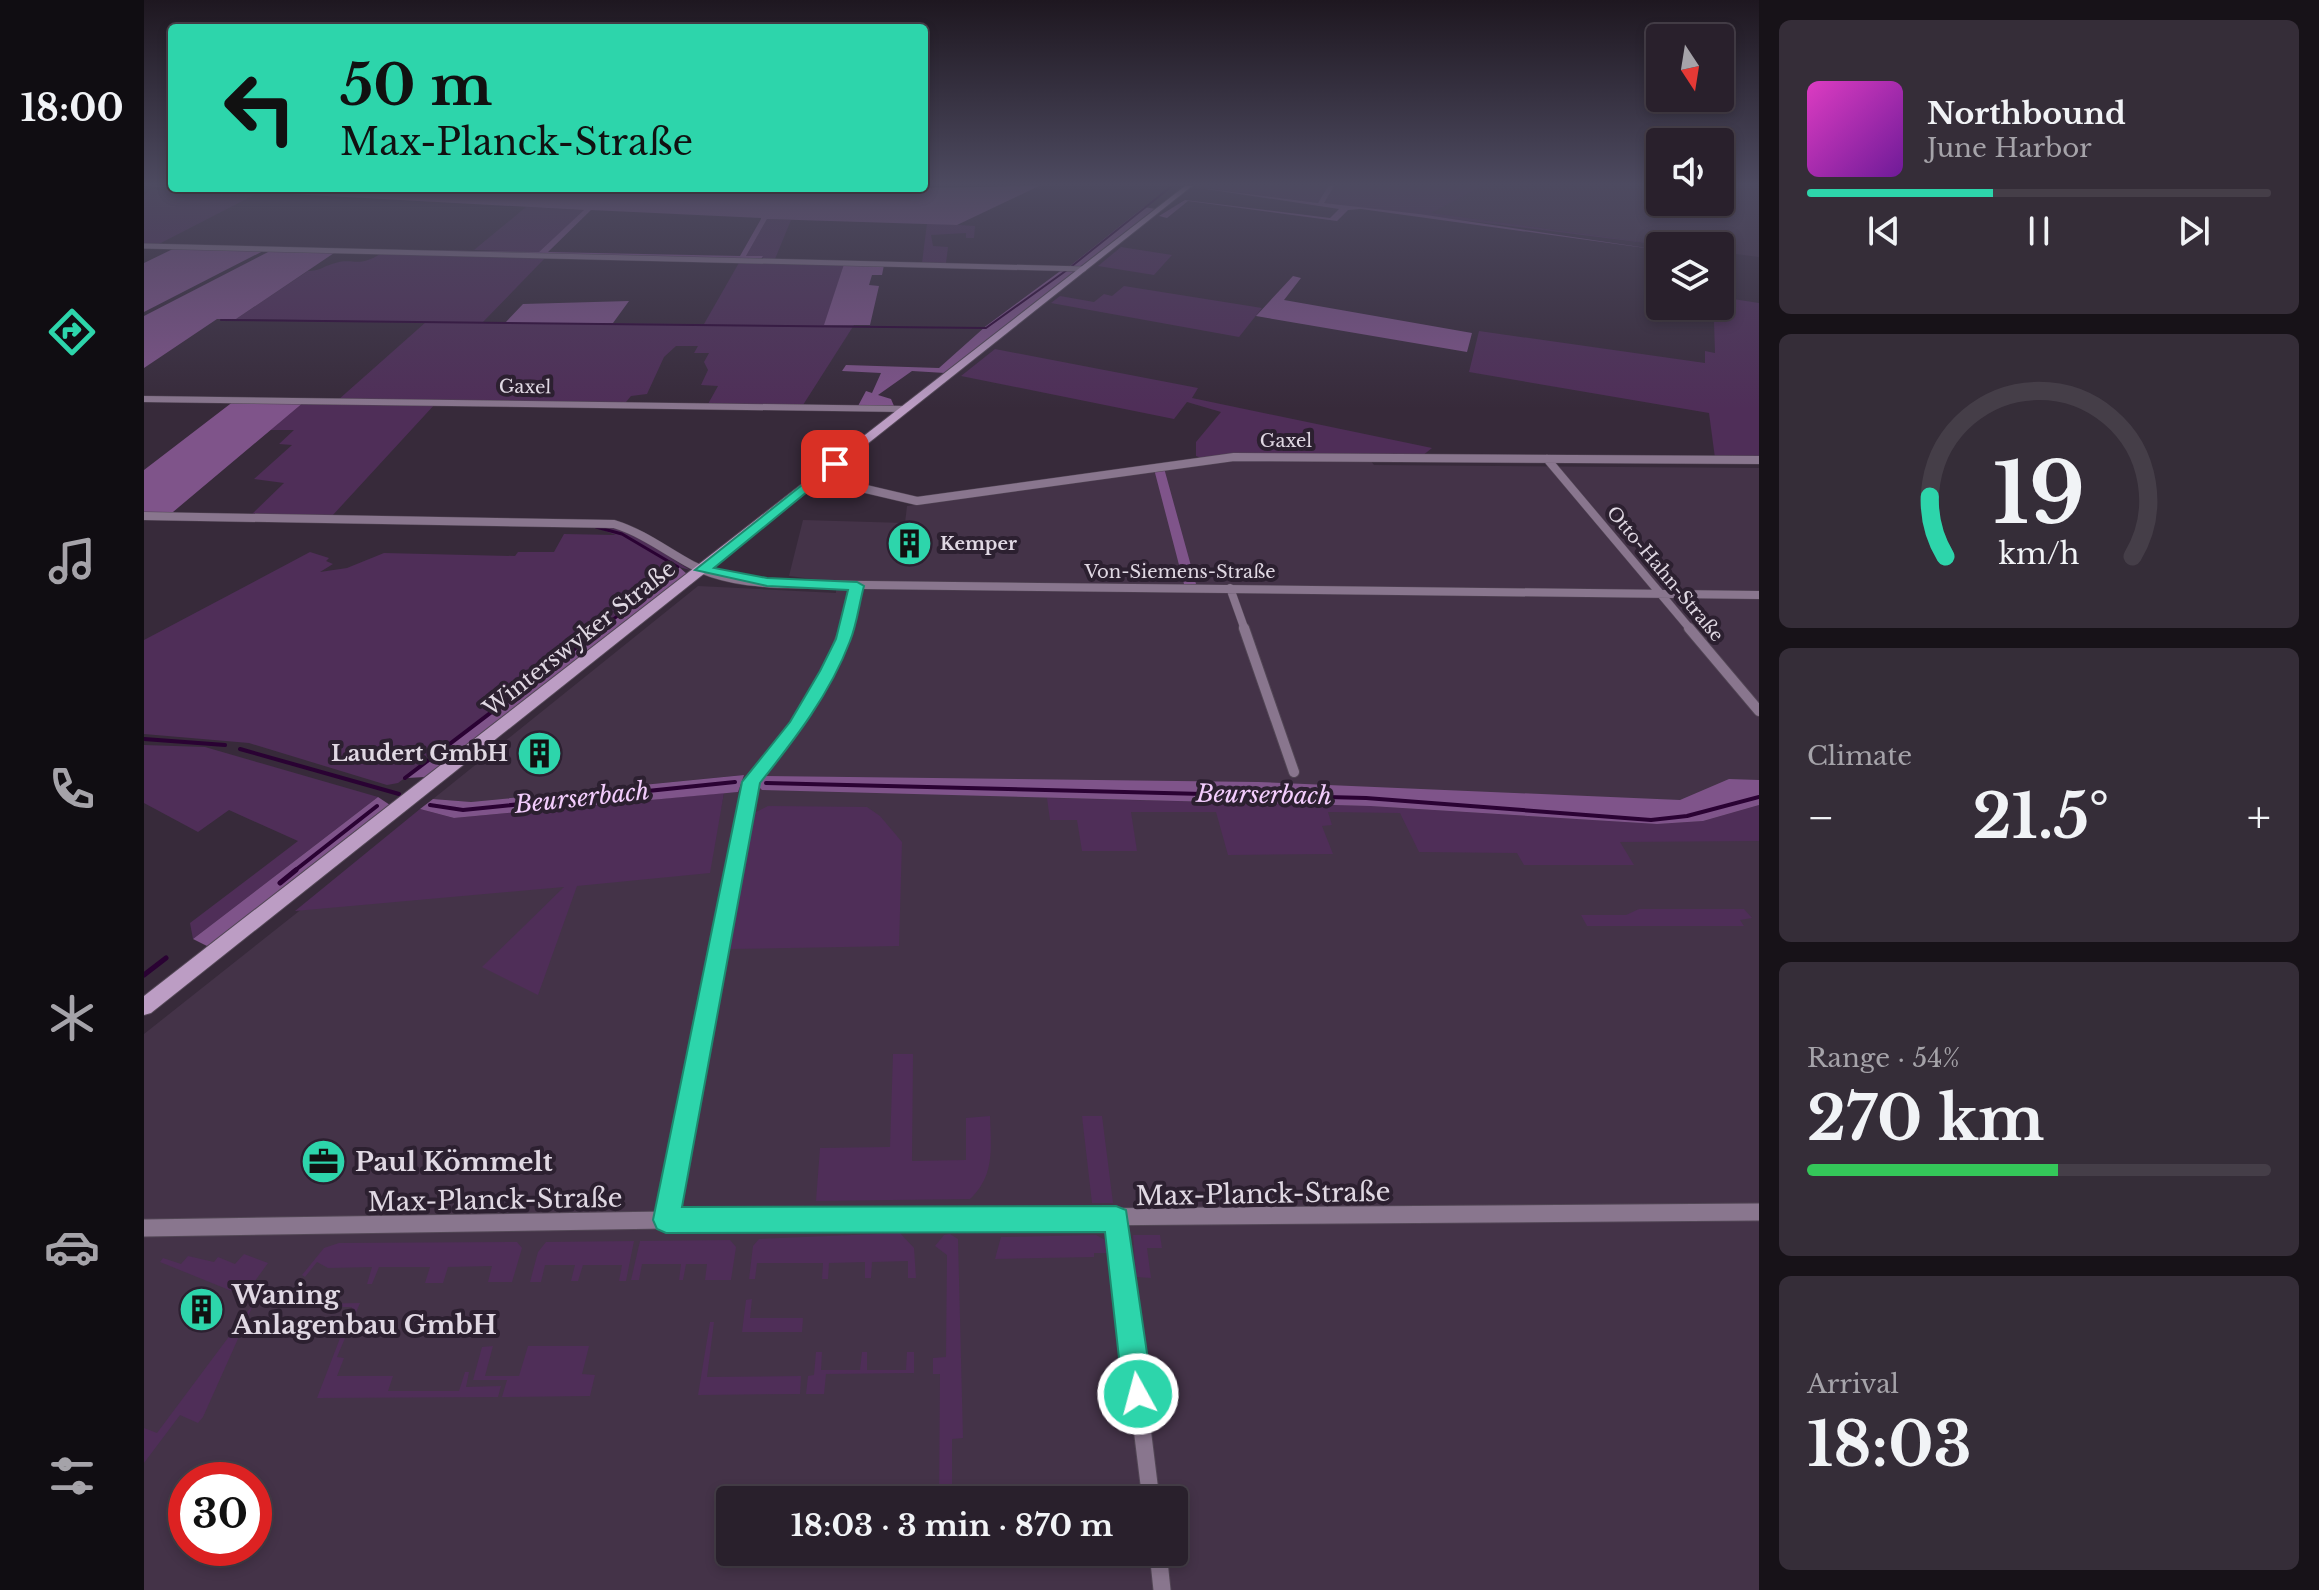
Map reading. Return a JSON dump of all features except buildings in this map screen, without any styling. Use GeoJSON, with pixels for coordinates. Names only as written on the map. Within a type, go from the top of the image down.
{"type":"FeatureCollection","features":[{"type":"Feature","properties":{"kind":"street"},"geometry":{"type":"LineString","coordinates":[[724,260],[1084,269]]}},
{"type":"Feature","properties":{"kind":"street","name":"Winterswyker Straße"},"geometry":{"type":"LineString","coordinates":[[144,1007],[1095,260]]}},
{"type":"Feature","properties":{"kind":"street","name":"Gaxel"},"geometry":{"type":"LineString","coordinates":[[144,399],[905,409]]}},
{"type":"Feature","properties":{"kind":"street","name":"Gaxel"},"geometry":{"type":"LineString","coordinates":[[819,478],[917,501],[1234,457],[1759,460]]}},
{"type":"Feature","properties":{"kind":"street","name":"Otto-Hahn-Straße"},"geometry":{"type":"LineString","coordinates":[[1547,459],[1759,711]]}},
{"type":"Feature","properties":{"kind":"street","name":"Von-Siemens-Straße"},"geometry":{"type":"LineString","coordinates":[[144,516],[614,524],[630,529],[668,555],[702,570],[767,582],[857,586],[1759,595]]}},
{"type":"Feature","properties":{"kind":"street"},"geometry":{"type":"LineString","coordinates":[[666,1220],[751,782],[796,726],[828,671],[843,639],[857,586]]}},
{"type":"Feature","properties":{"kind":"street"},"geometry":{"type":"LineString","coordinates":[[1230,588],[1294,772]]}},
{"type":"Feature","properties":{"kind":"street","name":"Max-Planck-Straße"},"geometry":{"type":"LineString","coordinates":[[144,1228],[666,1220],[1759,1212]]}},
{"type":"Feature","properties":{"kind":"street"},"geometry":{"type":"LineString","coordinates":[[1116,1219],[1149,1486]]}},
{"type":"Feature","properties":{"kind":"street"},"geometry":{"type":"LineString","coordinates":[[1159,1566],[1162,1590]]}},
{"type":"Feature","properties":{"kind":"shaded area"},"geometry":{"type":"Polygon","coordinates":[[[150,260],[245,260],[144,312],[144,263],[150,260]]]}},
{"type":"Feature","properties":{"kind":"shaded area"},"geometry":{"type":"Polygon","coordinates":[[[252,260],[323,260],[236,319],[217,319],[144,368],[144,316],[252,260]]]}},
{"type":"Feature","properties":{"kind":"shaded area"},"geometry":{"type":"Polygon","coordinates":[[[543,260],[482,323],[704,324],[740,261],[844,264],[825,324],[854,325],[803,405],[708,404],[718,386],[701,385],[708,370],[704,362],[709,353],[694,353],[698,346],[676,346],[664,357],[647,394],[631,396],[626,402],[338,400],[426,322],[236,319],[308,271],[339,262],[543,260]]]}},
{"type":"Feature","properties":{"kind":"shaded area"},"geometry":{"type":"Polygon","coordinates":[[[922,260],[946,260],[946,263],[922,263],[922,260]]]}},
{"type":"Feature","properties":{"kind":"shaded area"},"geometry":{"type":"Polygon","coordinates":[[[1077,260],[1090,260],[1082,266],[1070,266],[1077,260]]]}},
{"type":"Feature","properties":{"kind":"shaded area"},"geometry":{"type":"Polygon","coordinates":[[[1105,260],[1167,260],[1154,275],[1098,266],[1105,260]]]}},
{"type":"Feature","properties":{"kind":"shaded area"},"geometry":{"type":"Polygon","coordinates":[[[844,264],[884,265],[882,275],[872,275],[869,285],[879,286],[870,325],[824,325],[844,264]]]}},
{"type":"Feature","properties":{"kind":"shaded area"},"geometry":{"type":"Polygon","coordinates":[[[1063,269],[1077,270],[945,373],[912,371],[878,395],[891,399],[894,406],[858,406],[866,391],[872,393],[881,373],[842,371],[846,365],[939,368],[986,326],[1063,269]]]}},
{"type":"Feature","properties":{"kind":"shaded area"},"geometry":{"type":"Polygon","coordinates":[[[1293,276],[1301,278],[1284,300],[1472,333],[1467,352],[1256,316],[1293,276]]]}},
{"type":"Feature","properties":{"kind":"shaded area"},"geometry":{"type":"Polygon","coordinates":[[[1124,286],[1262,308],[1239,337],[1051,303],[1060,296],[1094,302],[1104,294],[1112,296],[1124,286]]]}},
{"type":"Feature","properties":{"kind":"shaded area"},"geometry":{"type":"Polygon","coordinates":[[[1734,299],[1759,303],[1759,458],[1715,458],[1709,413],[1469,372],[1479,331],[1705,363],[1705,351],[1715,353],[1714,321],[1708,320],[1734,320],[1734,299]]]}},
{"type":"Feature","properties":{"kind":"shaded area"},"geometry":{"type":"Polygon","coordinates":[[[629,301],[613,323],[505,323],[523,304],[629,301]]]}},
{"type":"Feature","properties":{"kind":"shaded area"},"geometry":{"type":"Polygon","coordinates":[[[995,349],[1198,388],[1192,398],[1432,448],[1422,456],[1201,458],[1196,456],[1196,442],[1221,412],[1187,402],[1174,419],[961,376],[995,349]]]}},
{"type":"Feature","properties":{"kind":"shaded area"},"geometry":{"type":"Polygon","coordinates":[[[234,401],[304,402],[173,512],[144,513],[144,470],[234,401]]]}},
{"type":"Feature","properties":{"kind":"shaded area"},"geometry":{"type":"Polygon","coordinates":[[[304,402],[436,403],[332,516],[251,515],[284,483],[254,479],[292,445],[279,444],[294,430],[270,430],[304,402]]]}},
{"type":"Feature","properties":{"kind":"shaded area"},"geometry":{"type":"Polygon","coordinates":[[[1370,460],[1374,465],[1759,468],[1759,1590],[144,1590],[144,1034],[303,908],[708,872],[724,793],[738,792],[743,775],[471,802],[433,799],[698,586],[836,593],[836,582],[789,576],[803,520],[905,523],[907,506],[1222,461],[1370,460]]]}},
{"type":"Feature","properties":{"kind":"shaded area"},"geometry":{"type":"Polygon","coordinates":[[[1164,468],[1196,584],[1184,584],[1154,469],[1164,468]]]}},
{"type":"Feature","properties":{"kind":"shaded area"},"geometry":{"type":"Polygon","coordinates":[[[583,525],[604,525],[631,532],[690,570],[679,567],[507,700],[492,697],[486,703],[496,709],[398,783],[387,785],[249,743],[144,734],[144,640],[310,552],[329,558],[326,561],[333,564],[320,572],[347,568],[384,553],[515,556],[518,552],[554,552],[564,534],[616,535],[595,527],[581,528],[583,525]]]}},
{"type":"Feature","properties":{"kind":"shaded area"},"geometry":{"type":"Polygon","coordinates":[[[679,567],[687,574],[425,777],[407,778],[679,567]]]}},
{"type":"Feature","properties":{"kind":"shaded area"},"geometry":{"type":"Polygon","coordinates":[[[144,745],[205,747],[378,797],[193,939],[190,923],[298,841],[229,810],[198,832],[144,803],[144,745]]]}},
{"type":"Feature","properties":{"kind":"shaded area"},"geometry":{"type":"Polygon","coordinates":[[[744,775],[738,792],[454,818],[420,809],[433,799],[471,802],[744,775]]]}},
{"type":"Feature","properties":{"kind":"shaded area"},"geometry":{"type":"Polygon","coordinates":[[[765,776],[1258,782],[1680,800],[1729,779],[1759,780],[1759,805],[1703,821],[1657,824],[1370,806],[762,790],[758,786],[765,776]]]}},
{"type":"Feature","properties":{"kind":"shaded area"},"geometry":{"type":"Polygon","coordinates":[[[724,793],[710,873],[577,886],[538,995],[482,967],[564,887],[295,911],[420,809],[454,818],[724,793]]]}},
{"type":"Feature","properties":{"kind":"shaded area"},"geometry":{"type":"Polygon","coordinates":[[[378,797],[390,805],[209,947],[193,939],[378,797]]]}},
{"type":"Feature","properties":{"kind":"shaded area"},"geometry":{"type":"Polygon","coordinates":[[[1047,798],[1370,806],[1657,824],[1703,821],[1759,805],[1759,841],[1620,842],[1634,865],[1524,865],[1517,853],[1419,852],[1400,813],[1328,812],[1332,825],[1322,826],[1333,854],[1228,855],[1216,812],[1131,812],[1137,851],[1082,851],[1077,820],[1050,820],[1047,798]]]}},
{"type":"Feature","properties":{"kind":"shaded area"},"geometry":{"type":"Polygon","coordinates":[[[768,806],[867,807],[880,816],[902,842],[899,946],[729,949],[754,813],[768,806]]]}},
{"type":"Feature","properties":{"kind":"shaded area"},"geometry":{"type":"Polygon","coordinates":[[[1639,909],[1744,909],[1752,918],[1740,920],[1744,926],[1587,926],[1581,915],[1626,915],[1639,909]]]}},
{"type":"Feature","properties":{"kind":"shaded area"},"geometry":{"type":"Polygon","coordinates":[[[893,1054],[913,1054],[912,1161],[966,1160],[966,1118],[990,1116],[990,1161],[984,1181],[970,1199],[816,1201],[820,1148],[890,1147],[893,1054]]]}},
{"type":"Feature","properties":{"kind":"shaded area"},"geometry":{"type":"Polygon","coordinates":[[[1082,1116],[1102,1116],[1113,1203],[1092,1203],[1082,1116]]]}},
{"type":"Feature","properties":{"kind":"shaded area"},"geometry":{"type":"Polygon","coordinates":[[[900,1233],[914,1248],[916,1278],[908,1278],[908,1261],[872,1262],[871,1278],[865,1278],[865,1262],[829,1263],[828,1279],[822,1279],[823,1263],[757,1263],[755,1279],[749,1279],[753,1246],[759,1239],[900,1233]]]}},
{"type":"Feature","properties":{"kind":"shaded area"},"geometry":{"type":"Polygon","coordinates":[[[950,1234],[958,1239],[963,1438],[952,1439],[952,1486],[939,1486],[940,1374],[933,1374],[933,1358],[946,1357],[947,1255],[935,1246],[944,1235],[950,1234]]]}},
{"type":"Feature","properties":{"kind":"shaded area"},"geometry":{"type":"Polygon","coordinates":[[[1096,1235],[1107,1241],[1108,1253],[1094,1253],[1094,1257],[995,1259],[1001,1237],[1096,1235]]]}},
{"type":"Feature","properties":{"kind":"shaded area"},"geometry":{"type":"Polygon","coordinates":[[[1133,1235],[1160,1235],[1162,1248],[1147,1248],[1151,1278],[1136,1277],[1133,1235]]]}},
{"type":"Feature","properties":{"kind":"shaded area"},"geometry":{"type":"Polygon","coordinates":[[[730,1240],[736,1247],[731,1280],[705,1280],[707,1264],[686,1264],[683,1280],[679,1280],[681,1264],[642,1264],[639,1280],[631,1280],[640,1241],[730,1240]]]}},
{"type":"Feature","properties":{"kind":"shaded area"},"geometry":{"type":"Polygon","coordinates":[[[634,1241],[626,1281],[619,1281],[622,1265],[583,1265],[578,1281],[571,1281],[575,1265],[545,1265],[541,1282],[530,1282],[538,1252],[546,1242],[634,1241]]]}},
{"type":"Feature","properties":{"kind":"shaded area"},"geometry":{"type":"Polygon","coordinates":[[[517,1242],[522,1248],[512,1282],[488,1282],[492,1266],[448,1267],[443,1283],[425,1283],[430,1267],[379,1267],[372,1284],[367,1284],[372,1267],[328,1268],[317,1262],[305,1277],[302,1275],[324,1248],[339,1243],[517,1242]]]}},
{"type":"Feature","properties":{"kind":"shaded area"},"geometry":{"type":"Polygon","coordinates":[[[244,1254],[268,1263],[244,1296],[160,1262],[163,1258],[181,1264],[188,1256],[214,1262],[218,1257],[235,1264],[244,1254]]]}},
{"type":"Feature","properties":{"kind":"shaded area"},"geometry":{"type":"Polygon","coordinates":[[[287,1294],[306,1304],[360,1303],[337,1357],[344,1358],[337,1376],[393,1376],[388,1391],[459,1391],[465,1372],[469,1372],[466,1387],[501,1386],[498,1397],[317,1398],[352,1307],[276,1307],[287,1294]]]}},
{"type":"Feature","properties":{"kind":"shaded area"},"geometry":{"type":"Polygon","coordinates":[[[752,1299],[750,1318],[803,1318],[802,1332],[742,1332],[746,1300],[752,1299]]]}},
{"type":"Feature","properties":{"kind":"shaded area"},"geometry":{"type":"Polygon","coordinates":[[[254,1303],[203,1417],[198,1423],[180,1415],[144,1463],[144,1428],[157,1433],[254,1303]]]}},
{"type":"Feature","properties":{"kind":"shaded area"},"geometry":{"type":"Polygon","coordinates":[[[710,1322],[714,1322],[707,1377],[801,1376],[800,1394],[698,1395],[710,1322]]]}},
{"type":"Feature","properties":{"kind":"shaded area"},"geometry":{"type":"Polygon","coordinates":[[[493,1346],[485,1376],[519,1376],[528,1346],[589,1346],[582,1374],[595,1375],[590,1396],[502,1397],[507,1380],[473,1380],[482,1347],[493,1346]]]}},
{"type":"Feature","properties":{"kind":"shaded area"},"geometry":{"type":"Polygon","coordinates":[[[816,1352],[822,1352],[821,1370],[860,1370],[862,1352],[867,1352],[867,1370],[906,1370],[907,1352],[914,1352],[914,1373],[826,1374],[824,1394],[806,1394],[808,1376],[814,1375],[816,1352]]]}},
{"type":"Feature","properties":{"kind":"waterway"},"geometry":{"type":"LineString","coordinates":[[221,320],[986,328],[1079,260]]}},
{"type":"Feature","properties":{"kind":"waterway"},"geometry":{"type":"LineString","coordinates":[[596,527],[622,534],[678,567]]}},
{"type":"Feature","properties":{"kind":"waterway"},"geometry":{"type":"LineString","coordinates":[[599,630],[673,574]]}},
{"type":"Feature","properties":{"kind":"waterway"},"geometry":{"type":"LineString","coordinates":[[405,778],[602,628]]}},
{"type":"Feature","properties":{"kind":"waterway","name":"Beurserbach"},"geometry":{"type":"LineString","coordinates":[[144,739],[225,745]]}},
{"type":"Feature","properties":{"kind":"waterway","name":"Beurserbach"},"geometry":{"type":"LineString","coordinates":[[240,749],[399,794]]}},
{"type":"Feature","properties":{"kind":"waterway","name":"Beurserbach"},"geometry":{"type":"LineString","coordinates":[[430,805],[463,810],[735,782]]}},
{"type":"Feature","properties":{"kind":"waterway","name":"Beurserbach"},"geometry":{"type":"LineString","coordinates":[[766,783],[1366,798],[1651,820],[1687,816],[1759,797]]}},
{"type":"Feature","properties":{"kind":"waterway"},"geometry":{"type":"LineString","coordinates":[[293,872],[377,806]]}},
{"type":"Feature","properties":{"kind":"waterway"},"geometry":{"type":"LineString","coordinates":[[280,883],[296,870]]}},
{"type":"Feature","properties":{"kind":"waterway"},"geometry":{"type":"LineString","coordinates":[[144,975],[166,958]]}},
{"type":"Feature","properties":{"kind":"place","name":"Kemper"},"geometry":{"type":"Point","coordinates":[909,544]}},
{"type":"Feature","properties":{"kind":"place","name":"Laudert GmbH"},"geometry":{"type":"Point","coordinates":[539,753]}},
{"type":"Feature","properties":{"kind":"place","name":"Paul Kömmelt"},"geometry":{"type":"Point","coordinates":[324,1162]}},
{"type":"Feature","properties":{"kind":"place","name":"Waning Anlagenbau GmbH"},"geometry":{"type":"Point","coordinates":[201,1310]}},
{"type":"Feature","properties":{"kind":"route"},"geometry":{"type":"LineString","coordinates":[[835,464],[702,570],[767,582],[857,586],[843,639],[828,671],[796,726],[751,782],[666,1220],[1116,1219],[1138,1394]]}}]}
